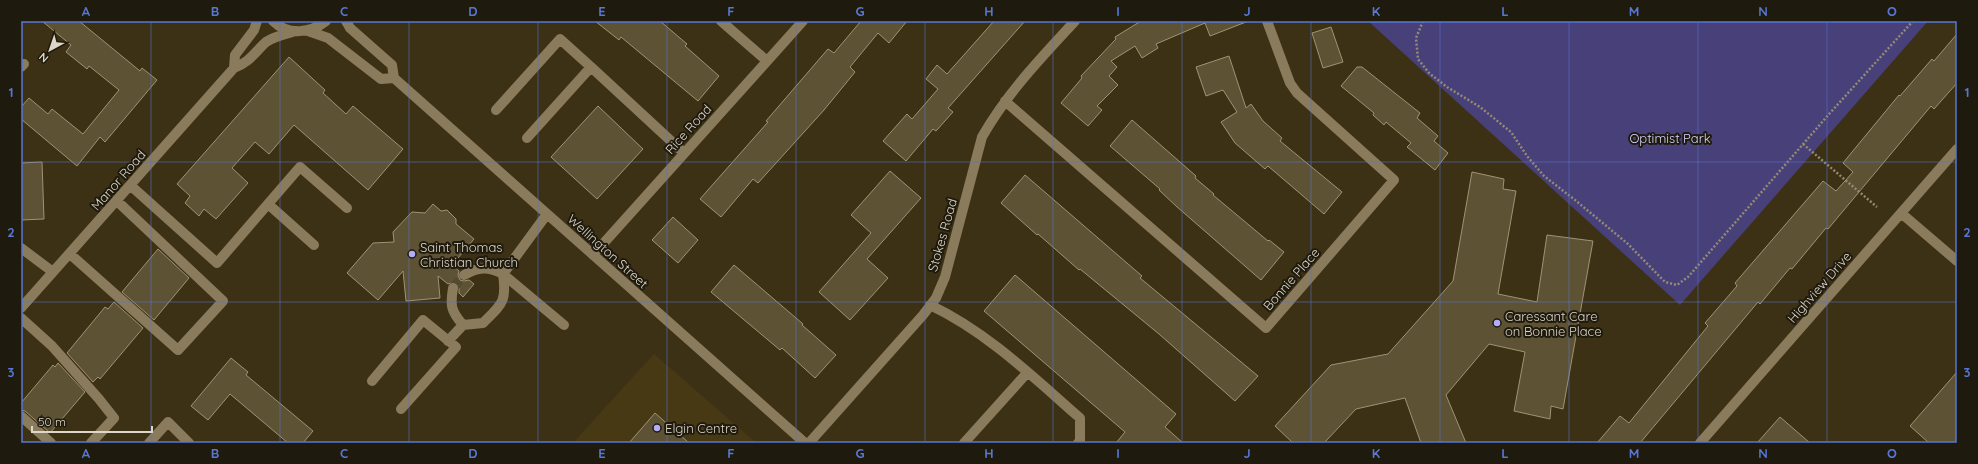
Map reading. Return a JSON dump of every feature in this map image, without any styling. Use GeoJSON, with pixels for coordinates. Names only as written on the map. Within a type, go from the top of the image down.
{"type":"FeatureCollection","features":[{"type":"Feature","properties":{"kind":"street","name":"Manor Road"},"geometry":{"type":"LineString","coordinates":[[234,68],[236,55],[254,30],[257,21]]}},
{"type":"Feature","properties":{"kind":"street"},"geometry":{"type":"LineString","coordinates":[[273,21],[285,29],[296,32]]}},
{"type":"Feature","properties":{"kind":"street"},"geometry":{"type":"LineString","coordinates":[[308,31],[326,21]]}},
{"type":"Feature","properties":{"kind":"street","name":"Wellington Street"},"geometry":{"type":"LineString","coordinates":[[346,21],[350,28],[392,65],[394,78],[805,443]]}},
{"type":"Feature","properties":{"kind":"street"},"geometry":{"type":"LineString","coordinates":[[721,21],[767,61]]}},
{"type":"Feature","properties":{"kind":"street","name":"Rice Road"},"geometry":{"type":"LineString","coordinates":[[593,255],[803,21]]}},
{"type":"Feature","properties":{"kind":"street","name":"Stokes Road"},"geometry":{"type":"LineString","coordinates":[[809,443],[936,298],[944,277],[982,137],[1005,101],[1021,81],[1075,21]]}},
{"type":"Feature","properties":{"kind":"street","name":"Bonnie Place"},"geometry":{"type":"LineString","coordinates":[[1005,101],[1266,328],[1394,180],[1297,93],[1288,78],[1267,21]]}},
{"type":"Feature","properties":{"kind":"street","name":"Manor Road"},"geometry":{"type":"LineString","coordinates":[[21,308],[234,68],[245,64],[267,42],[278,36],[308,31]]}},
{"type":"Feature","properties":{"kind":"street"},"geometry":{"type":"LineString","coordinates":[[308,31],[328,38],[381,79],[394,78]]}},
{"type":"Feature","properties":{"kind":"street"},"geometry":{"type":"LineString","coordinates":[[496,110],[560,39],[684,153]]}},
{"type":"Feature","properties":{"kind":"street"},"geometry":{"type":"LineString","coordinates":[[527,138],[591,67]]}},
{"type":"Feature","properties":{"kind":"street","name":"Highview Drive"},"geometry":{"type":"LineString","coordinates":[[1700,443],[1957,149]]}},
{"type":"Feature","properties":{"kind":"street"},"geometry":{"type":"LineString","coordinates":[[130,185],[217,263],[300,167],[347,208]]}},
{"type":"Feature","properties":{"kind":"street"},"geometry":{"type":"LineString","coordinates":[[70,254],[178,350],[223,301],[117,200]]}},
{"type":"Feature","properties":{"kind":"street"},"geometry":{"type":"LineString","coordinates":[[268,204],[314,245]]}},
{"type":"Feature","properties":{"kind":"street"},"geometry":{"type":"LineString","coordinates":[[1901,213],[1957,261]]}},
{"type":"Feature","properties":{"kind":"street"},"geometry":{"type":"LineString","coordinates":[[448,341],[463,325],[483,323],[502,304],[506,292],[503,274],[547,214]]}},
{"type":"Feature","properties":{"kind":"street"},"geometry":{"type":"LineString","coordinates":[[21,248],[54,272]]}},
{"type":"Feature","properties":{"kind":"street"},"geometry":{"type":"LineString","coordinates":[[464,275],[474,269],[485,267],[495,269],[564,325]]}},
{"type":"Feature","properties":{"kind":"street"},"geometry":{"type":"LineString","coordinates":[[453,288],[451,303],[452,309],[463,325]]}},
{"type":"Feature","properties":{"kind":"street"},"geometry":{"type":"LineString","coordinates":[[930,305],[949,314],[991,342],[1080,418],[1080,441],[1078,443]]}},
{"type":"Feature","properties":{"kind":"street"},"geometry":{"type":"LineString","coordinates":[[21,318],[52,346],[114,418],[91,443]]}},
{"type":"Feature","properties":{"kind":"street"},"geometry":{"type":"LineString","coordinates":[[372,381],[423,320],[456,347],[401,409]]}},
{"type":"Feature","properties":{"kind":"street"},"geometry":{"type":"LineString","coordinates":[[964,443],[1027,373]]}},
{"type":"Feature","properties":{"kind":"street"},"geometry":{"type":"LineString","coordinates":[[21,416],[51,443]]}},
{"type":"Feature","properties":{"kind":"street"},"geometry":{"type":"LineString","coordinates":[[149,443],[168,422],[189,443]]}},
{"type":"Feature","properties":{"kind":"path"},"geometry":{"type":"LineString","coordinates":[[1423,21],[1416,38],[1418,58],[1429,73],[1447,87],[1480,107],[1511,132],[1527,156],[1544,176],[1576,200],[1628,244],[1665,282],[1677,285],[1688,277],[1803,144],[1913,21]]}},
{"type":"Feature","properties":{"kind":"path"},"geometry":{"type":"LineString","coordinates":[[1803,144],[1877,207]]}},
{"type":"Feature","properties":{"kind":"shaded area"},"geometry":{"type":"Polygon","coordinates":[[[654,354],[756,443],[573,443],[654,354]]]}},
{"type":"Feature","properties":{"kind":"green space","name":"Optimist Park"},"geometry":{"type":"Polygon","coordinates":[[[1368,21],[1928,21],[1680,305],[1368,21]]]}},
{"type":"Feature","properties":{"kind":"building"},"geometry":{"type":"Polygon","coordinates":[[[42,21],[79,21],[140,71],[142,68],[157,80],[105,142],[100,137],[77,166],[21,119],[21,107],[29,98],[48,114],[52,109],[83,134],[119,90],[89,66],[87,69],[66,52],[71,45],[42,21]]]}},
{"type":"Feature","properties":{"kind":"building"},"geometry":{"type":"Polygon","coordinates":[[[595,21],[660,21],[687,44],[685,46],[719,76],[698,101],[621,37],[619,40],[595,21]]]}},
{"type":"Feature","properties":{"kind":"building"},"geometry":{"type":"Polygon","coordinates":[[[861,21],[907,21],[889,43],[878,33],[850,67],[855,72],[824,110],[758,183],[753,179],[721,217],[700,199],[768,122],[766,121],[828,49],[834,53],[861,21]]]}},
{"type":"Feature","properties":{"kind":"building"},"geometry":{"type":"Polygon","coordinates":[[[994,21],[1025,21],[948,108],[953,112],[936,131],[933,129],[906,161],[883,141],[907,114],[912,119],[938,89],[926,79],[937,65],[947,74],[994,21]]]}},
{"type":"Feature","properties":{"kind":"building"},"geometry":{"type":"Polygon","coordinates":[[[1141,21],[1246,22],[1210,36],[1205,23],[1156,44],[1158,48],[1142,58],[1135,46],[1111,61],[1117,67],[1109,76],[1118,85],[1097,106],[1102,110],[1088,126],[1061,103],[1082,78],[1081,76],[1116,39],[1115,37],[1141,21]]]}},
{"type":"Feature","properties":{"kind":"building"},"geometry":{"type":"Polygon","coordinates":[[[1331,27],[1343,62],[1323,68],[1312,33],[1331,27]]]}},
{"type":"Feature","properties":{"kind":"building"},"geometry":{"type":"Polygon","coordinates":[[[1957,34],[1957,83],[1934,109],[1931,106],[1828,229],[1826,228],[1792,269],[1790,268],[1760,304],[1758,302],[1640,443],[1597,443],[1620,416],[1629,423],[1708,326],[1705,323],[1737,286],[1735,283],[1823,181],[1836,191],[1853,172],[1843,163],[1899,95],[1900,96],[1932,59],[1934,61],[1957,34]]]}},
{"type":"Feature","properties":{"kind":"building"},"geometry":{"type":"Polygon","coordinates":[[[1229,56],[1246,108],[1251,104],[1263,121],[1282,138],[1280,141],[1342,192],[1324,214],[1268,166],[1265,169],[1235,143],[1221,122],[1237,112],[1223,90],[1206,96],[1196,67],[1229,56]]]}},
{"type":"Feature","properties":{"kind":"building"},"geometry":{"type":"Polygon","coordinates":[[[289,57],[325,90],[323,93],[346,114],[353,106],[403,149],[368,190],[294,125],[269,154],[255,142],[232,168],[248,183],[216,219],[204,209],[199,216],[185,203],[190,196],[177,184],[289,57]]]}},
{"type":"Feature","properties":{"kind":"building"},"geometry":{"type":"Polygon","coordinates":[[[1357,67],[1362,67],[1420,113],[1417,118],[1438,136],[1434,141],[1448,153],[1435,170],[1407,147],[1411,143],[1386,122],[1384,125],[1373,115],[1374,113],[1341,86],[1357,67]]]}},
{"type":"Feature","properties":{"kind":"building"},"geometry":{"type":"Polygon","coordinates":[[[598,106],[643,149],[597,199],[551,157],[598,106]]]}},
{"type":"Feature","properties":{"kind":"building"},"geometry":{"type":"Polygon","coordinates":[[[1132,120],[1196,176],[1195,178],[1214,194],[1213,195],[1268,241],[1269,240],[1284,252],[1261,280],[1110,146],[1132,120]]]}},
{"type":"Feature","properties":{"kind":"building"},"geometry":{"type":"Polygon","coordinates":[[[42,162],[44,219],[21,220],[21,163],[42,162]]]}},
{"type":"Feature","properties":{"kind":"building"},"geometry":{"type":"Polygon","coordinates":[[[890,171],[921,198],[867,259],[888,278],[850,320],[819,292],[871,233],[851,215],[890,171]]]}},
{"type":"Feature","properties":{"kind":"building","name":"Caressant Care on Bonnie Place"},"geometry":{"type":"Polygon","coordinates":[[[1472,172],[1504,179],[1503,189],[1516,191],[1498,294],[1537,302],[1547,235],[1593,241],[1563,409],[1551,406],[1550,419],[1514,411],[1525,352],[1489,344],[1446,395],[1466,443],[1421,443],[1405,398],[1356,409],[1324,443],[1293,443],[1275,426],[1331,365],[1388,354],[1453,281],[1472,172]]]}},
{"type":"Feature","properties":{"kind":"building"},"geometry":{"type":"Polygon","coordinates":[[[1025,175],[1142,276],[1140,278],[1258,376],[1235,401],[1159,334],[1080,269],[1079,270],[1001,203],[1025,175]]]}},
{"type":"Feature","properties":{"kind":"building","name":"Saint Thomas Christian Church"},"geometry":{"type":"Polygon","coordinates":[[[433,204],[441,211],[447,210],[456,219],[456,224],[474,239],[452,265],[459,271],[458,275],[460,280],[469,280],[474,284],[463,297],[459,293],[459,286],[457,283],[454,282],[448,284],[438,276],[440,298],[406,301],[403,271],[378,300],[347,273],[373,243],[394,242],[393,232],[412,212],[425,213],[433,204]]]}},
{"type":"Feature","properties":{"kind":"building"},"geometry":{"type":"Polygon","coordinates":[[[673,217],[698,240],[678,263],[652,240],[673,217]]]}},
{"type":"Feature","properties":{"kind":"building"},"geometry":{"type":"Polygon","coordinates":[[[158,249],[189,278],[154,320],[122,292],[158,249]]]}},
{"type":"Feature","properties":{"kind":"building"},"geometry":{"type":"Polygon","coordinates":[[[734,265],[803,324],[802,325],[836,355],[815,378],[782,348],[780,350],[711,292],[734,265]]]}},
{"type":"Feature","properties":{"kind":"building"},"geometry":{"type":"Polygon","coordinates":[[[1015,275],[1176,414],[1165,427],[1183,443],[1116,443],[1125,432],[984,311],[1015,275]]]}},
{"type":"Feature","properties":{"kind":"building"},"geometry":{"type":"Polygon","coordinates":[[[114,302],[143,328],[100,379],[98,377],[93,382],[67,353],[105,307],[108,309],[114,302]]]}},
{"type":"Feature","properties":{"kind":"building"},"geometry":{"type":"Polygon","coordinates":[[[231,358],[248,372],[246,375],[313,431],[303,443],[288,443],[230,394],[208,420],[191,406],[231,358]]]}},
{"type":"Feature","properties":{"kind":"building"},"geometry":{"type":"Polygon","coordinates":[[[58,363],[85,392],[50,433],[25,411],[21,410],[21,403],[53,365],[55,367],[58,363]]]}},
{"type":"Feature","properties":{"kind":"building"},"geometry":{"type":"Polygon","coordinates":[[[1957,372],[1957,443],[1929,443],[1910,426],[1957,372]]]}},
{"type":"Feature","properties":{"kind":"building","name":"Elgin Centre"},"geometry":{"type":"Polygon","coordinates":[[[655,413],[689,443],[629,443],[655,413]]]}},
{"type":"Feature","properties":{"kind":"building"},"geometry":{"type":"Polygon","coordinates":[[[1780,417],[1810,443],[1757,443],[1780,417]]]}},
{"type":"Feature","properties":{"kind":"tunnel"},"geometry":{"type":"LineString","coordinates":[[453,288],[464,275]]}},
{"type":"Feature","properties":{"kind":"place","name":"Saint Thomas Christian Church"},"geometry":{"type":"Point","coordinates":[412,254]}},
{"type":"Feature","properties":{"kind":"place","name":"Caressant Care on Bonnie Place"},"geometry":{"type":"Point","coordinates":[1497,323]}},
{"type":"Feature","properties":{"kind":"place","name":"Elgin Centre"},"geometry":{"type":"Point","coordinates":[657,428]}}]}
